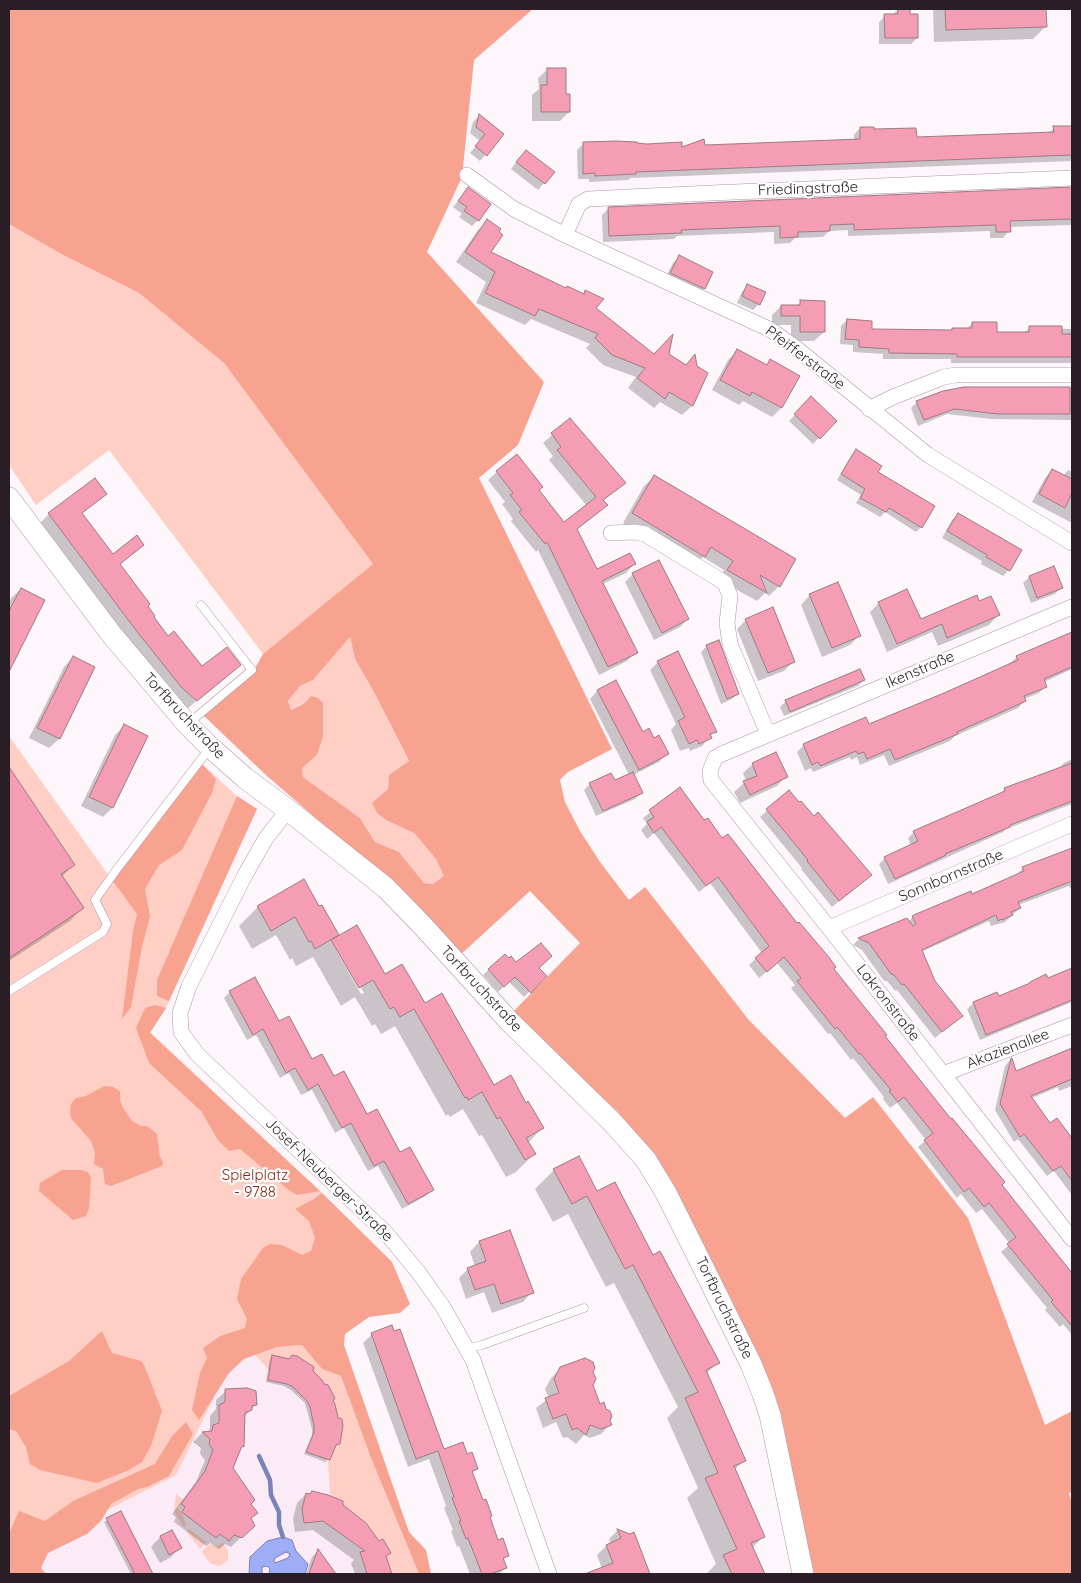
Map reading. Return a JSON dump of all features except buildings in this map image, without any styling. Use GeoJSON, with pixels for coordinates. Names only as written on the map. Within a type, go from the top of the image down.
{"type":"FeatureCollection","features":[{"type":"Feature","properties":{"kind":"main road","name":"Torfbruchstraße"},"geometry":{"type":"LineString","coordinates":[[9,498],[112,635],[187,724],[245,778],[386,888],[510,1022],[613,1123],[646,1160],[666,1193],[751,1364],[763,1394],[770,1415],[804,1574]]}},
{"type":"Feature","properties":{"kind":"street","name":"Pfeifferstraße"},"geometry":{"type":"LineString","coordinates":[[467,175],[514,209],[565,235],[770,330],[796,348],[928,455],[1072,543]]}},
{"type":"Feature","properties":{"kind":"street","name":"Friedingstraße"},"geometry":{"type":"LineString","coordinates":[[565,235],[579,204],[588,200],[720,192],[1072,178]]}},
{"type":"Feature","properties":{"kind":"street"},"geometry":{"type":"LineString","coordinates":[[870,409],[901,394],[944,377],[955,375],[1072,375]]}},
{"type":"Feature","properties":{"kind":"street"},"geometry":{"type":"LineString","coordinates":[[611,533],[634,532],[645,534],[725,584],[730,596],[727,623],[730,644],[768,734]]}},
{"type":"Feature","properties":{"kind":"street","name":"Ikenstraße"},"geometry":{"type":"LineString","coordinates":[[711,765],[715,758],[722,754],[1072,607]]}},
{"type":"Feature","properties":{"kind":"street","name":"Lakronstraße"},"geometry":{"type":"LineString","coordinates":[[711,765],[711,780],[1072,1239]]}},
{"type":"Feature","properties":{"kind":"street","name":"Josef-Neuberger-Straße"},"geometry":{"type":"LineString","coordinates":[[288,810],[266,838],[245,875],[189,986],[180,1013],[181,1032],[197,1054],[386,1233],[419,1273],[443,1307],[476,1369],[549,1574]]}},
{"type":"Feature","properties":{"kind":"street","name":"Sonnbornstraße"},"geometry":{"type":"LineString","coordinates":[[829,928],[1072,824]]}},
{"type":"Feature","properties":{"kind":"street","name":"Akazienallee"},"geometry":{"type":"LineString","coordinates":[[943,1074],[1072,1025]]}},
{"type":"Feature","properties":{"kind":"lane"},"geometry":{"type":"LineString","coordinates":[[187,724],[252,670],[201,605]]}},
{"type":"Feature","properties":{"kind":"lane"},"geometry":{"type":"LineString","coordinates":[[9,991],[103,932],[107,924],[96,900],[117,869],[210,747]]}},
{"type":"Feature","properties":{"kind":"lane"},"geometry":{"type":"LineString","coordinates":[[466,1349],[584,1308]]}},
{"type":"Feature","properties":{"kind":"shaded area"},"geometry":{"type":"Polygon","coordinates":[[[9,9],[533,9],[474,60],[462,177],[427,252],[544,382],[518,445],[479,478],[612,749],[568,772],[560,780],[565,802],[580,831],[600,862],[629,900],[645,887],[748,1019],[845,1118],[873,1097],[968,1218],[1045,1425],[1072,1411],[1072,1492],[1069,1493],[1072,1503],[1072,1574],[814,1574],[776,1398],[767,1375],[643,1142],[618,1112],[512,1013],[580,943],[530,891],[458,957],[319,821],[267,776],[203,715],[254,670],[263,654],[373,564],[224,363],[139,293],[63,255],[9,224],[9,9]],[[350,637],[313,680],[300,686],[288,701],[291,710],[303,704],[311,696],[318,698],[323,703],[323,737],[317,755],[302,768],[303,777],[360,818],[375,842],[399,852],[424,883],[433,884],[444,876],[436,859],[414,833],[386,820],[377,813],[372,803],[388,789],[389,775],[409,761],[355,659],[350,637]]]}},
{"type":"Feature","properties":{"kind":"shaded area"},"geometry":{"type":"Polygon","coordinates":[[[200,762],[216,779],[212,793],[182,850],[159,865],[145,889],[150,916],[131,1007],[122,1019],[133,931],[137,914],[113,881],[200,762]]]}},
{"type":"Feature","properties":{"kind":"shaded area"},"geometry":{"type":"Polygon","coordinates":[[[237,796],[257,809],[169,1001],[157,996],[157,980],[237,796]]]}},
{"type":"Feature","properties":{"kind":"shaded area"},"geometry":{"type":"Polygon","coordinates":[[[155,1005],[166,1008],[150,1033],[320,1191],[297,1195],[240,1149],[229,1151],[218,1140],[201,1111],[149,1063],[136,1028],[145,1008],[155,1005]]]}},
{"type":"Feature","properties":{"kind":"shaded area"},"geometry":{"type":"Polygon","coordinates":[[[104,1086],[113,1087],[120,1091],[122,1106],[132,1121],[141,1126],[147,1126],[157,1134],[160,1157],[163,1162],[162,1166],[111,1186],[105,1184],[103,1169],[94,1164],[95,1153],[91,1141],[71,1118],[70,1112],[71,1104],[76,1098],[86,1096],[104,1086]]]}},
{"type":"Feature","properties":{"kind":"shaded area"},"geometry":{"type":"Polygon","coordinates":[[[62,1170],[88,1172],[91,1178],[89,1208],[86,1216],[73,1220],[39,1191],[40,1183],[62,1170]]]}},
{"type":"Feature","properties":{"kind":"shaded area"},"geometry":{"type":"Polygon","coordinates":[[[322,1193],[392,1262],[410,1304],[400,1313],[369,1317],[345,1334],[344,1345],[409,1532],[426,1550],[431,1574],[419,1574],[371,1458],[341,1376],[322,1369],[302,1345],[277,1347],[244,1359],[229,1373],[199,1420],[192,1410],[200,1373],[207,1358],[203,1348],[220,1336],[245,1328],[247,1319],[237,1299],[241,1279],[263,1248],[270,1244],[282,1245],[302,1255],[311,1251],[315,1238],[309,1221],[295,1209],[322,1193]]]}},
{"type":"Feature","properties":{"kind":"shaded area"},"geometry":{"type":"Polygon","coordinates":[[[102,1331],[112,1353],[141,1361],[144,1365],[162,1411],[151,1446],[142,1462],[129,1470],[97,1483],[40,1470],[30,1464],[26,1447],[16,1431],[9,1429],[9,1396],[69,1361],[102,1331]]]}},
{"type":"Feature","properties":{"kind":"shaded area"},"geometry":{"type":"Polygon","coordinates":[[[241,1342],[339,1344],[420,1574],[9,1574],[241,1342]]]}},
{"type":"Feature","properties":{"kind":"shaded area"},"geometry":{"type":"Polygon","coordinates":[[[186,1422],[193,1434],[169,1476],[147,1487],[138,1489],[111,1504],[101,1521],[87,1534],[48,1553],[41,1568],[46,1574],[9,1574],[9,1533],[19,1511],[45,1521],[73,1501],[155,1464],[172,1436],[186,1422]]]}},
{"type":"Feature","properties":{"kind":"green space"},"geometry":{"type":"Polygon","coordinates":[[[9,224],[63,255],[139,293],[224,363],[373,564],[263,654],[109,450],[36,505],[9,465],[9,224]]]}},
{"type":"Feature","properties":{"kind":"green space"},"geometry":{"type":"Polygon","coordinates":[[[350,637],[355,659],[409,762],[389,775],[388,789],[372,803],[377,813],[386,820],[414,833],[436,859],[445,876],[433,884],[424,883],[399,852],[375,842],[360,818],[303,777],[302,768],[317,755],[323,737],[323,703],[311,696],[291,710],[288,701],[300,686],[313,680],[350,637]]]}},
{"type":"Feature","properties":{"kind":"green space","name":"Spielplatz - 9788"},"geometry":{"type":"Polygon","coordinates":[[[9,736],[112,880],[200,762],[237,796],[257,809],[166,1008],[150,1032],[320,1191],[392,1262],[241,1342],[176,1475],[9,1560],[9,736]]]}},
{"type":"Feature","properties":{"kind":"green space"},"geometry":{"type":"Polygon","coordinates":[[[302,1345],[322,1369],[341,1376],[371,1458],[419,1574],[393,1574],[386,1556],[391,1553],[383,1539],[379,1541],[366,1523],[343,1505],[343,1501],[330,1495],[328,1460],[336,1445],[340,1444],[343,1426],[342,1419],[338,1418],[333,1401],[335,1397],[328,1385],[324,1384],[313,1371],[314,1367],[297,1356],[292,1355],[289,1359],[272,1357],[269,1370],[254,1354],[277,1347],[302,1345]]]}},
{"type":"Feature","properties":{"kind":"green space"},"geometry":{"type":"Polygon","coordinates":[[[176,1494],[184,1500],[178,1508],[182,1513],[186,1526],[184,1528],[174,1511],[176,1494]]]}},
{"type":"Feature","properties":{"kind":"green space"},"geometry":{"type":"Polygon","coordinates":[[[189,1529],[206,1542],[200,1549],[187,1532],[189,1529]]]}},
{"type":"Feature","properties":{"kind":"green space"},"geometry":{"type":"Polygon","coordinates":[[[223,1543],[228,1551],[228,1560],[220,1566],[211,1564],[202,1552],[209,1544],[218,1546],[223,1543]]]}},
{"type":"Feature","properties":{"kind":"water"},"geometry":{"type":"Polygon","coordinates":[[[283,1537],[292,1540],[296,1551],[308,1564],[305,1574],[269,1574],[270,1569],[267,1566],[262,1567],[262,1574],[249,1574],[250,1557],[267,1541],[283,1537]],[[286,1552],[275,1558],[275,1563],[288,1558],[290,1554],[286,1552]]]}},
{"type":"Feature","properties":{"kind":"waterway"},"geometry":{"type":"LineString","coordinates":[[259,1456],[270,1480],[271,1495],[279,1512],[279,1525],[283,1537]]}}]}
